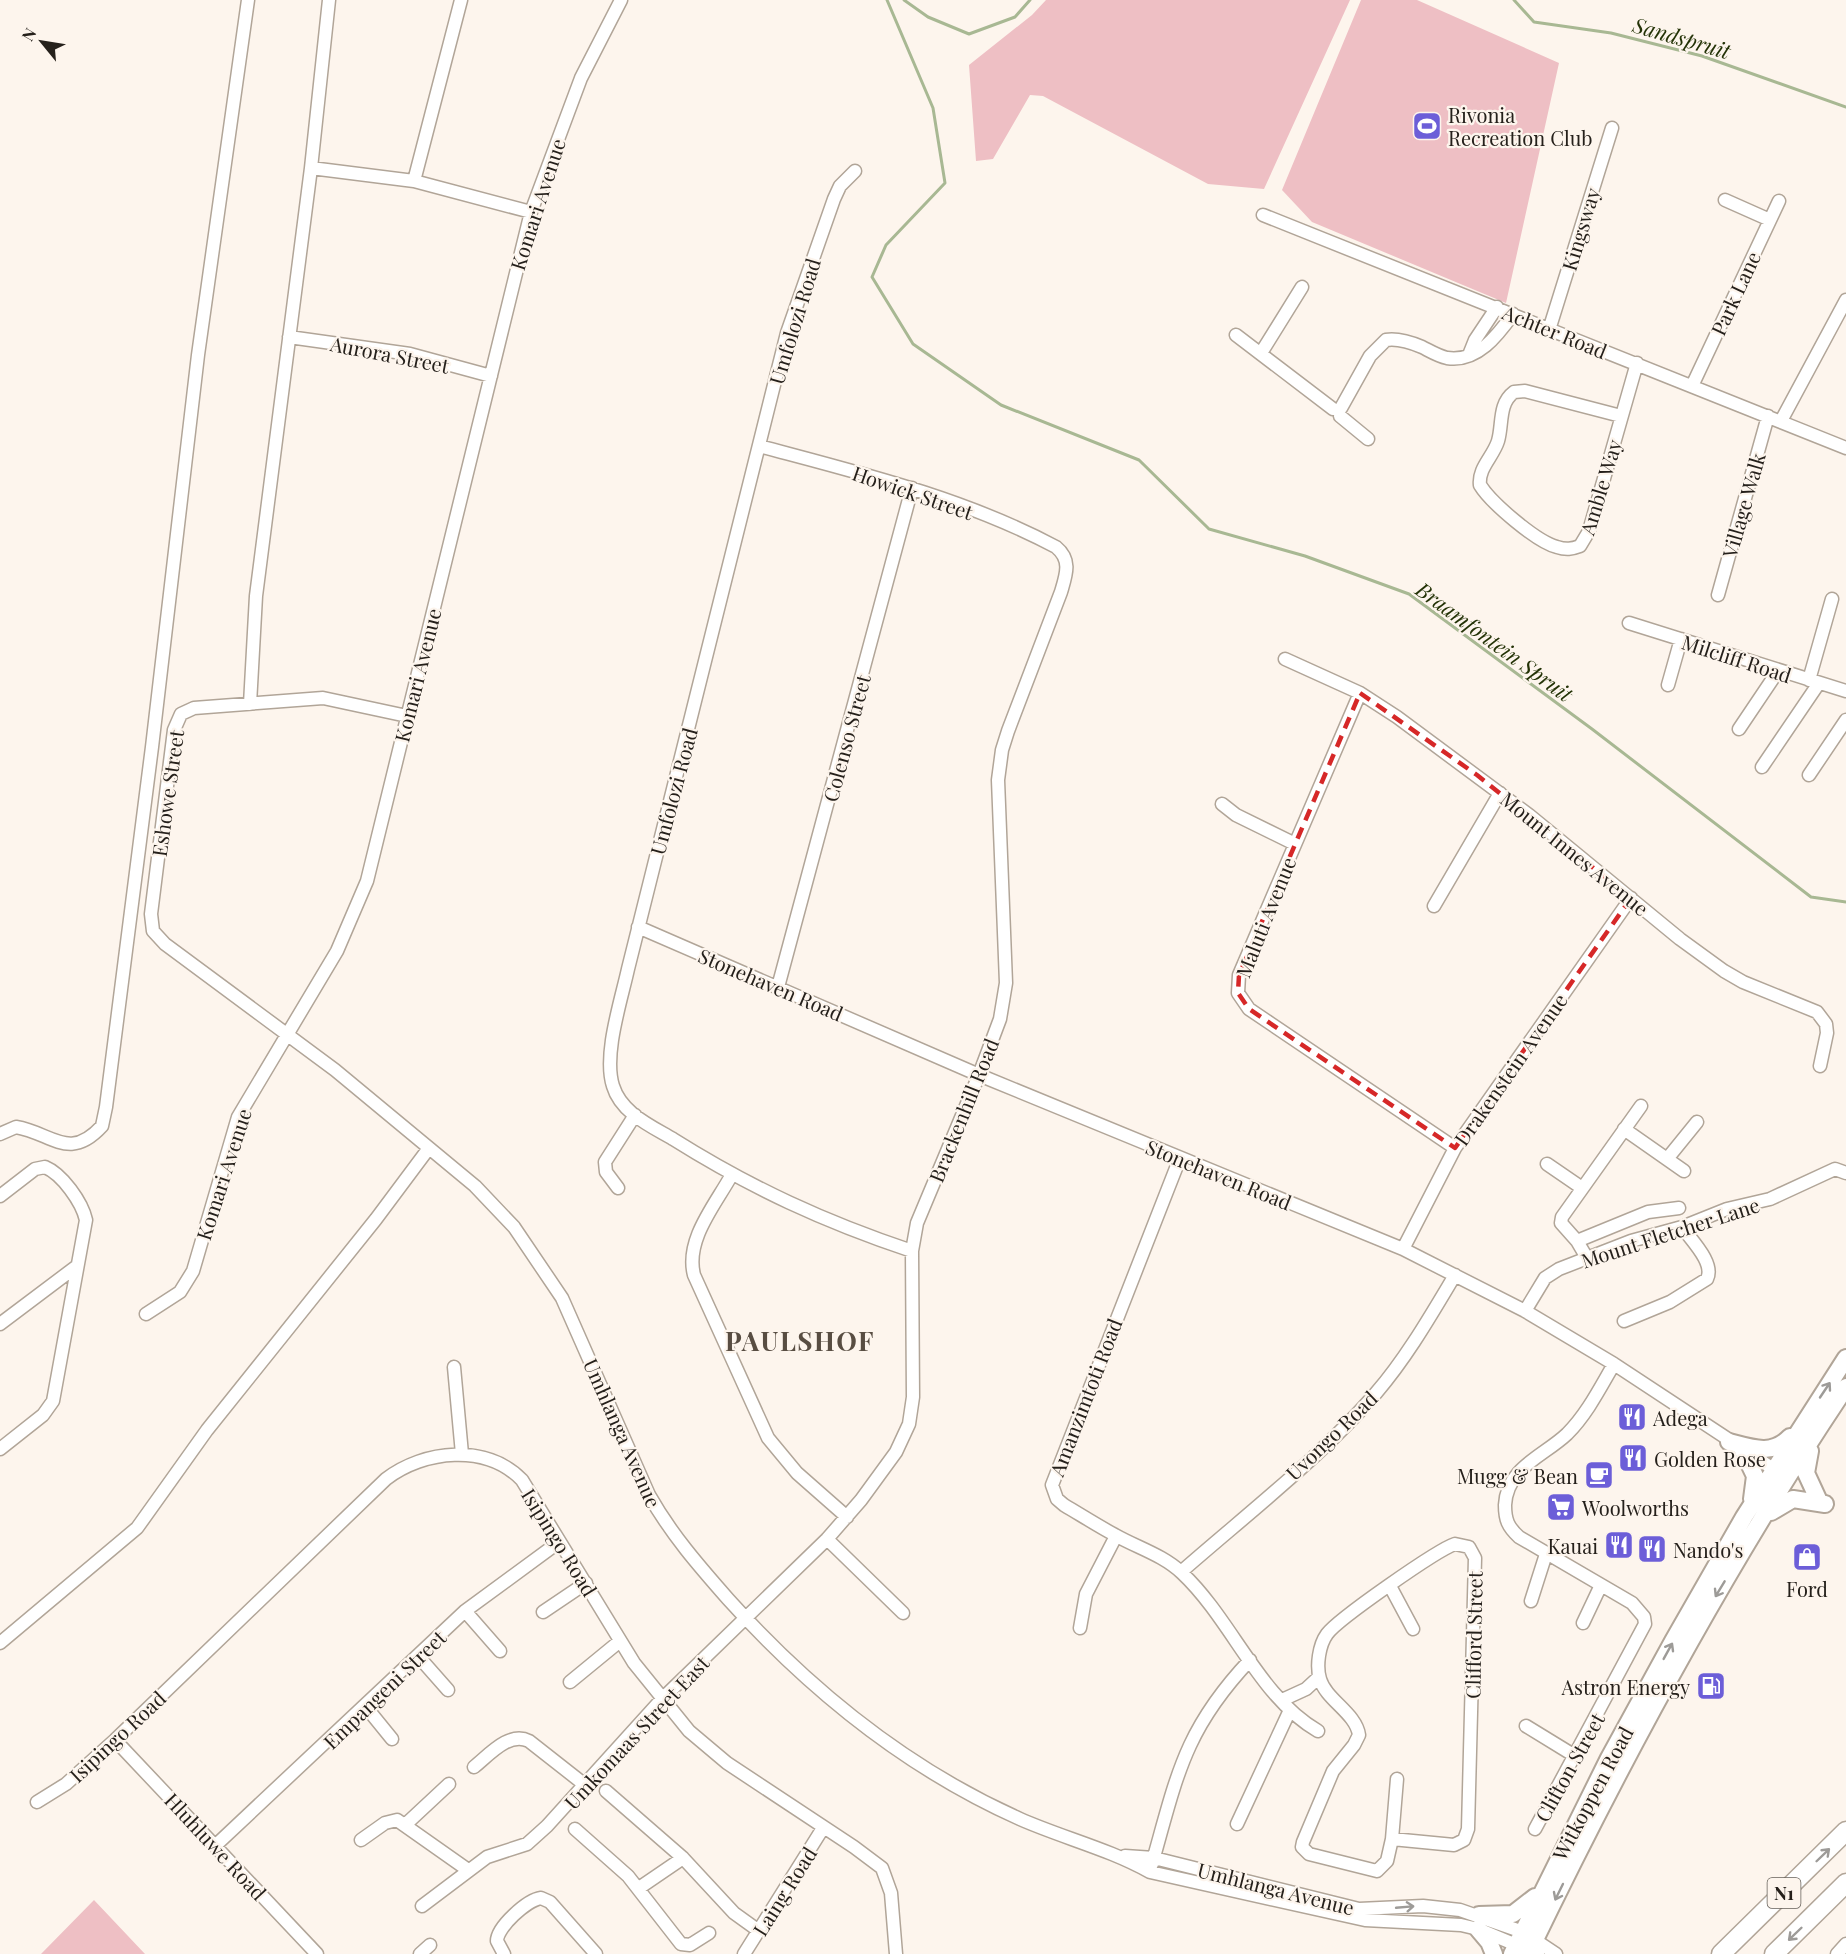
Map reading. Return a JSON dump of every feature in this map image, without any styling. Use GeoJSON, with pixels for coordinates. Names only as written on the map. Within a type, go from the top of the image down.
{"type":"FeatureCollection","features":[{"type":"Feature","properties":{"kind":"highway","name":"N1"},"geometry":{"type":"LineString","coordinates":[[1721,1954],[1846,1831]]}},
{"type":"Feature","properties":{"kind":"highway","name":"N1"},"geometry":{"type":"LineString","coordinates":[[1774,1954],[1846,1883]]}},
{"type":"Feature","properties":{"kind":"main road","name":"Witkoppen Road"},"geometry":{"type":"LineString","coordinates":[[1526,1947],[1703,1617],[1750,1538],[1805,1420],[1846,1358]]}},
{"type":"Feature","properties":{"kind":"main road","name":"Witkoppen Road"},"geometry":{"type":"LineString","coordinates":[[1526,1947],[1545,1884],[1614,1748],[1744,1517],[1822,1422],[1846,1387]]}},
{"type":"Feature","properties":{"kind":"main road"},"geometry":{"type":"LineString","coordinates":[[1736,1447],[1774,1449],[1785,1442],[1805,1420]]}},
{"type":"Feature","properties":{"kind":"main road"},"geometry":{"type":"LineString","coordinates":[[1750,1538],[1772,1511],[1786,1501],[1799,1499],[1822,1502],[1807,1478],[1806,1466],[1822,1422]]}},
{"type":"Feature","properties":{"kind":"main road"},"geometry":{"type":"LineString","coordinates":[[1736,1447],[1755,1480],[1753,1494],[1744,1517]]}},
{"type":"Feature","properties":{"kind":"main road"},"geometry":{"type":"LineString","coordinates":[[1494,1954],[1478,1922],[1516,1913],[1528,1905],[1545,1884]]}},
{"type":"Feature","properties":{"kind":"street"},"geometry":{"type":"LineString","coordinates":[[0,1134],[16,1126],[58,1143],[76,1144],[102,1126],[152,747],[195,376],[248,0]]}},
{"type":"Feature","properties":{"kind":"street"},"geometry":{"type":"LineString","coordinates":[[250,704],[256,597],[311,168],[329,0]]}},
{"type":"Feature","properties":{"kind":"street"},"geometry":{"type":"LineString","coordinates":[[414,181],[461,0]]}},
{"type":"Feature","properties":{"kind":"street","name":"Komari Avenue"},"geometry":{"type":"LineString","coordinates":[[146,1314],[170,1301],[180,1292],[190,1277],[237,1117],[337,951],[367,881],[531,212],[578,86],[621,0]]}},
{"type":"Feature","properties":{"kind":"street","name":"Kingsway"},"geometry":{"type":"LineString","coordinates":[[1549,330],[1612,128]]}},
{"type":"Feature","properties":{"kind":"street"},"geometry":{"type":"LineString","coordinates":[[311,168],[414,181],[531,212]]}},
{"type":"Feature","properties":{"kind":"street","name":"Umfolozi Road"},"geometry":{"type":"LineString","coordinates":[[855,171],[840,186],[788,333],[638,927],[614,1036],[610,1068],[616,1094],[635,1115],[731,1176],[821,1219],[912,1251]]}},
{"type":"Feature","properties":{"kind":"street"},"geometry":{"type":"LineString","coordinates":[[1725,200],[1770,219]]}},
{"type":"Feature","properties":{"kind":"street","name":"Park Lane"},"geometry":{"type":"LineString","coordinates":[[1692,386],[1779,201]]}},
{"type":"Feature","properties":{"kind":"street","name":"Achter Road"},"geometry":{"type":"LineString","coordinates":[[1263,215],[1846,448]]}},
{"type":"Feature","properties":{"kind":"street"},"geometry":{"type":"LineString","coordinates":[[1261,353],[1302,287]]}},
{"type":"Feature","properties":{"kind":"street"},"geometry":{"type":"LineString","coordinates":[[1781,421],[1846,300]]}},
{"type":"Feature","properties":{"kind":"street"},"geometry":{"type":"LineString","coordinates":[[1469,356],[1475,340],[1497,307]]}},
{"type":"Feature","properties":{"kind":"street"},"geometry":{"type":"LineString","coordinates":[[1338,411],[1370,356],[1386,340],[1399,340],[1417,345],[1449,358],[1469,356],[1491,341],[1513,314]]}},
{"type":"Feature","properties":{"kind":"street"},"geometry":{"type":"LineString","coordinates":[[1236,335],[1338,411],[1368,439]]}},
{"type":"Feature","properties":{"kind":"street","name":"Aurora Street"},"geometry":{"type":"LineString","coordinates":[[289,338],[410,354],[491,376]]}},
{"type":"Feature","properties":{"kind":"street","name":"Amble Way"},"geometry":{"type":"LineString","coordinates":[[1622,416],[1525,391],[1514,392],[1503,406],[1498,442],[1482,472],[1480,486],[1492,500],[1549,544],[1566,549],[1580,546],[1589,531],[1622,416],[1637,363]]}},
{"type":"Feature","properties":{"kind":"street","name":"Village Walk"},"geometry":{"type":"LineString","coordinates":[[1718,595],[1768,416]]}},
{"type":"Feature","properties":{"kind":"street","name":"Howick Street"},"geometry":{"type":"LineString","coordinates":[[759,446],[912,488],[1002,523],[1048,543],[1062,552]]}},
{"type":"Feature","properties":{"kind":"street","name":"Colenso Street"},"geometry":{"type":"LineString","coordinates":[[778,987],[912,488]]}},
{"type":"Feature","properties":{"kind":"street","name":"Brackenhill Road"},"geometry":{"type":"LineString","coordinates":[[746,1620],[847,1517],[896,1452],[910,1418],[914,1397],[912,1251],[923,1207],[1000,1019],[1006,983],[998,809],[999,766],[1008,731],[1061,592],[1067,565],[1062,552]]}},
{"type":"Feature","properties":{"kind":"street"},"geometry":{"type":"LineString","coordinates":[[1762,767],[1814,682],[1832,599]]}},
{"type":"Feature","properties":{"kind":"street","name":"Milcliff Road"},"geometry":{"type":"LineString","coordinates":[[1629,623],[1778,671],[1846,690]]}},
{"type":"Feature","properties":{"kind":"street"},"geometry":{"type":"LineString","coordinates":[[1668,685],[1681,639]]}},
{"type":"Feature","properties":{"kind":"street","name":"Mount Innes Avenue"},"geometry":{"type":"LineString","coordinates":[[1285,659],[1360,693],[1397,717],[1500,793],[1724,971],[1818,1012],[1826,1024],[1827,1033],[1820,1066]]}},
{"type":"Feature","properties":{"kind":"street"},"geometry":{"type":"LineString","coordinates":[[1739,729],[1778,671]]}},
{"type":"Feature","properties":{"kind":"street","name":"Maluti Avenue"},"geometry":{"type":"LineString","coordinates":[[1360,693],[1236,986],[1241,1000],[1249,1009],[1455,1148]]}},
{"type":"Feature","properties":{"kind":"street","name":"Eshowe Street"},"geometry":{"type":"LineString","coordinates":[[289,1034],[165,944],[153,931],[151,924],[177,720],[186,710],[194,708],[333,698],[407,716]]}},
{"type":"Feature","properties":{"kind":"street"},"geometry":{"type":"LineString","coordinates":[[1809,775],[1846,720]]}},
{"type":"Feature","properties":{"kind":"street"},"geometry":{"type":"LineString","coordinates":[[1434,906],[1500,793]]}},
{"type":"Feature","properties":{"kind":"street"},"geometry":{"type":"LineString","coordinates":[[1222,804],[1236,815],[1295,844]]}},
{"type":"Feature","properties":{"kind":"street","name":"Drakenstein Avenue"},"geometry":{"type":"LineString","coordinates":[[1403,1249],[1455,1148],[1631,898]]}},
{"type":"Feature","properties":{"kind":"street","name":"Stonehaven Road"},"geometry":{"type":"LineString","coordinates":[[638,927],[979,1075],[1403,1249],[1525,1311],[1614,1364],[1780,1474]]}},
{"type":"Feature","properties":{"kind":"street","name":"Umhlanga Avenue"},"geometry":{"type":"LineString","coordinates":[[289,1034],[495,1205],[530,1248],[561,1298],[649,1495],[662,1518],[697,1565],[746,1620],[823,1693],[911,1758],[1020,1819],[1121,1855],[1150,1872],[1365,1920],[1478,1922]]}},
{"type":"Feature","properties":{"kind":"street"},"geometry":{"type":"LineString","coordinates":[[1587,1258],[1577,1241],[1561,1223],[1562,1217],[1641,1106]]}},
{"type":"Feature","properties":{"kind":"street"},"geometry":{"type":"LineString","coordinates":[[618,1188],[606,1172],[604,1162],[635,1115]]}},
{"type":"Feature","properties":{"kind":"street"},"geometry":{"type":"LineString","coordinates":[[1667,1159],[1697,1122]]}},
{"type":"Feature","properties":{"kind":"street"},"geometry":{"type":"LineString","coordinates":[[1624,1129],[1684,1171]]}},
{"type":"Feature","properties":{"kind":"street"},"geometry":{"type":"LineString","coordinates":[[0,1643],[136,1528],[207,1430],[376,1219],[429,1148]]}},
{"type":"Feature","properties":{"kind":"street","name":"Amanzimtoti Road"},"geometry":{"type":"LineString","coordinates":[[1180,1158],[1052,1485],[1057,1499],[1064,1505],[1116,1536],[1153,1553],[1181,1572],[1207,1601],[1286,1705],[1302,1722],[1318,1731]]}},
{"type":"Feature","properties":{"kind":"street"},"geometry":{"type":"LineString","coordinates":[[1547,1164],[1582,1188]]}},
{"type":"Feature","properties":{"kind":"street"},"geometry":{"type":"LineString","coordinates":[[0,1196],[39,1167],[52,1170],[84,1212],[86,1234],[77,1266],[52,1401],[43,1415],[0,1449]]}},
{"type":"Feature","properties":{"kind":"street","name":"Mount Fletcher Lane"},"geometry":{"type":"LineString","coordinates":[[1525,1311],[1551,1273],[1631,1241],[1682,1227],[1727,1209],[1770,1199],[1832,1171],[1838,1169],[1846,1173]]}},
{"type":"Feature","properties":{"kind":"street"},"geometry":{"type":"LineString","coordinates":[[731,1176],[694,1243],[690,1263],[694,1275],[768,1438],[797,1473],[847,1517]]}},
{"type":"Feature","properties":{"kind":"street"},"geometry":{"type":"LineString","coordinates":[[1577,1241],[1647,1212],[1679,1208]]}},
{"type":"Feature","properties":{"kind":"street"},"geometry":{"type":"LineString","coordinates":[[1624,1320],[1670,1302],[1707,1279],[1709,1271],[1705,1260],[1682,1227]]}},
{"type":"Feature","properties":{"kind":"street"},"geometry":{"type":"LineString","coordinates":[[0,1324],[77,1266]]}},
{"type":"Feature","properties":{"kind":"street","name":"Uvongo Road"},"geometry":{"type":"LineString","coordinates":[[1181,1572],[1294,1472],[1376,1393],[1398,1365],[1455,1275]]}},
{"type":"Feature","properties":{"kind":"street","name":"Clifton Street"},"geometry":{"type":"LineString","coordinates":[[1535,1829],[1645,1624],[1638,1608],[1519,1538],[1506,1523],[1508,1491],[1521,1469],[1554,1445],[1578,1422],[1614,1364]]}},
{"type":"Feature","properties":{"kind":"street"},"geometry":{"type":"LineString","coordinates":[[454,1367],[462,1454]]}},
{"type":"Feature","properties":{"kind":"street","name":"Isipingo Road"},"geometry":{"type":"LineString","coordinates":[[37,1802],[66,1784],[115,1740],[386,1479],[415,1461],[462,1454],[494,1461],[516,1474],[530,1490],[620,1641],[661,1700],[708,1749],[875,1862],[886,1875],[891,1893],[896,1954]]}},
{"type":"Feature","properties":{"kind":"street"},"geometry":{"type":"LineString","coordinates":[[1080,1628],[1086,1594],[1116,1536]]}},
{"type":"Feature","properties":{"kind":"street"},"geometry":{"type":"LineString","coordinates":[[827,1539],[903,1613]]}},
{"type":"Feature","properties":{"kind":"street","name":"Empangeni Street"},"geometry":{"type":"LineString","coordinates":[[216,1845],[366,1707],[465,1611],[560,1542]]}},
{"type":"Feature","properties":{"kind":"street","name":"Clifford Street"},"geometry":{"type":"LineString","coordinates":[[1319,1677],[1320,1654],[1326,1636],[1340,1622],[1450,1546],[1463,1545],[1473,1552],[1468,1829],[1464,1840],[1454,1845],[1392,1839]]}},
{"type":"Feature","properties":{"kind":"street"},"geometry":{"type":"LineString","coordinates":[[1531,1601],[1546,1554]]}},
{"type":"Feature","properties":{"kind":"street"},"geometry":{"type":"LineString","coordinates":[[543,1612],[586,1583]]}},
{"type":"Feature","properties":{"kind":"street"},"geometry":{"type":"LineString","coordinates":[[1583,1623],[1601,1585]]}},
{"type":"Feature","properties":{"kind":"street"},"geometry":{"type":"LineString","coordinates":[[1390,1586],[1413,1629]]}},
{"type":"Feature","properties":{"kind":"street"},"geometry":{"type":"LineString","coordinates":[[465,1611],[500,1651]]}},
{"type":"Feature","properties":{"kind":"street","name":"Umkomaas Street East"},"geometry":{"type":"LineString","coordinates":[[468,1870],[498,1852],[527,1844],[548,1826],[661,1700],[746,1620]]}},
{"type":"Feature","properties":{"kind":"street"},"geometry":{"type":"LineString","coordinates":[[570,1682],[620,1641]]}},
{"type":"Feature","properties":{"kind":"street"},"geometry":{"type":"LineString","coordinates":[[418,1656],[448,1690]]}},
{"type":"Feature","properties":{"kind":"street"},"geometry":{"type":"LineString","coordinates":[[1150,1872],[1168,1802],[1188,1745],[1221,1693],[1250,1660]]}},
{"type":"Feature","properties":{"kind":"street"},"geometry":{"type":"LineString","coordinates":[[1237,1824],[1286,1705],[1319,1677],[1326,1690],[1356,1726],[1359,1735],[1333,1771],[1302,1847],[1313,1856],[1377,1871],[1387,1861],[1392,1839],[1396,1779]]}},
{"type":"Feature","properties":{"kind":"street"},"geometry":{"type":"LineString","coordinates":[[366,1707],[392,1739]]}},
{"type":"Feature","properties":{"kind":"street"},"geometry":{"type":"LineString","coordinates":[[1526,1726],[1575,1756]]}},
{"type":"Feature","properties":{"kind":"street"},"geometry":{"type":"LineString","coordinates":[[474,1767],[510,1739],[520,1737],[529,1741],[585,1785]]}},
{"type":"Feature","properties":{"kind":"street","name":"Hluhluwe Road"},"geometry":{"type":"LineString","coordinates":[[115,1740],[317,1954]]}},
{"type":"Feature","properties":{"kind":"street"},"geometry":{"type":"LineString","coordinates":[[405,1826],[449,1784]]}},
{"type":"Feature","properties":{"kind":"street"},"geometry":{"type":"LineString","coordinates":[[606,1791],[683,1858],[729,1907],[759,1931]]}},
{"type":"Feature","properties":{"kind":"street"},"geometry":{"type":"LineString","coordinates":[[361,1840],[391,1820],[405,1826],[468,1870],[422,1906]]}},
{"type":"Feature","properties":{"kind":"street","name":"Laing Road"},"geometry":{"type":"LineString","coordinates":[[744,1954],[824,1828]]}},
{"type":"Feature","properties":{"kind":"street"},"geometry":{"type":"LineString","coordinates":[[575,1829],[639,1888],[681,1944],[690,1945],[708,1933]]}},
{"type":"Feature","properties":{"kind":"street","name":"Umhlanga Avenue"},"geometry":{"type":"LineString","coordinates":[[1121,1855],[1154,1858],[1347,1907],[1370,1910],[1437,1906],[1478,1922],[1526,1947],[1556,1954]]}},
{"type":"Feature","properties":{"kind":"street"},"geometry":{"type":"LineString","coordinates":[[639,1888],[683,1858]]}},
{"type":"Feature","properties":{"kind":"street"},"geometry":{"type":"LineString","coordinates":[[504,1954],[497,1941],[500,1931],[532,1901],[541,1898],[550,1902],[596,1954]]}},
{"type":"Feature","properties":{"kind":"street"},"geometry":{"type":"LineString","coordinates":[[1837,1954],[1846,1944]]}},
{"type":"Feature","properties":{"kind":"street"},"geometry":{"type":"LineString","coordinates":[[420,1954],[430,1945]]}},
{"type":"Feature","properties":{"kind":"highlighted area"},"geometry":{"type":"Polygon","coordinates":[[[1360,693],[1477,775],[1631,898],[1455,1148],[1249,1009],[1238,993],[1239,975],[1360,693]]]}},
{"type":"Feature","properties":{"kind":"shaded area"},"geometry":{"type":"Polygon","coordinates":[[[1046,0],[1350,0],[1264,189],[1208,184],[1043,96],[1030,95],[993,159],[976,161],[969,65],[1032,15],[1046,0]]]}},
{"type":"Feature","properties":{"kind":"shaded area","name":"Rivonia Recreation Club"},"geometry":{"type":"Polygon","coordinates":[[[1361,0],[1417,0],[1559,63],[1506,303],[1312,222],[1282,190],[1361,0]]]}},
{"type":"Feature","properties":{"kind":"shaded area"},"geometry":{"type":"Polygon","coordinates":[[[94,1900],[145,1954],[41,1954],[94,1900]]]}},
{"type":"Feature","properties":{"kind":"waterway","name":"Braamfontein Spruit"},"geometry":{"type":"LineString","coordinates":[[887,0],[933,108],[945,183],[886,245],[872,277],[913,344],[1001,405],[1139,460],[1209,529],[1305,556],[1409,594],[1592,729],[1811,897],[1846,902]]}},
{"type":"Feature","properties":{"kind":"waterway","name":"Sandspruit"},"geometry":{"type":"LineString","coordinates":[[904,0],[928,17],[969,34],[1015,17],[1030,0]]}},
{"type":"Feature","properties":{"kind":"waterway","name":"Sandspruit"},"geometry":{"type":"LineString","coordinates":[[1514,0],[1534,22],[1611,33],[1702,56],[1846,107]]}},
{"type":"Feature","properties":{"kind":"place","name":"Rivonia Recreation Club"},"geometry":{"type":"Point","coordinates":[1427,126]}},
{"type":"Feature","properties":{"kind":"place","name":"Adega"},"geometry":{"type":"Point","coordinates":[1632,1417]}},
{"type":"Feature","properties":{"kind":"place","name":"Golden Rose"},"geometry":{"type":"Point","coordinates":[1633,1458]}},
{"type":"Feature","properties":{"kind":"place","name":"Mugg & Bean"},"geometry":{"type":"Point","coordinates":[1599,1475]}},
{"type":"Feature","properties":{"kind":"place","name":"Woolworths"},"geometry":{"type":"Point","coordinates":[1561,1507]}},
{"type":"Feature","properties":{"kind":"place","name":"Kauai"},"geometry":{"type":"Point","coordinates":[1619,1545]}},
{"type":"Feature","properties":{"kind":"place","name":"Nando's"},"geometry":{"type":"Point","coordinates":[1652,1549]}},
{"type":"Feature","properties":{"kind":"place","name":"Ford"},"geometry":{"type":"Point","coordinates":[1807,1557]}},
{"type":"Feature","properties":{"kind":"place","name":"Astron Energy"},"geometry":{"type":"Point","coordinates":[1711,1686]}},
{"type":"Feature","properties":{"kind":"district","name":"PAULSHOF"},"geometry":{"type":"Point","coordinates":[800,1340]}}]}
